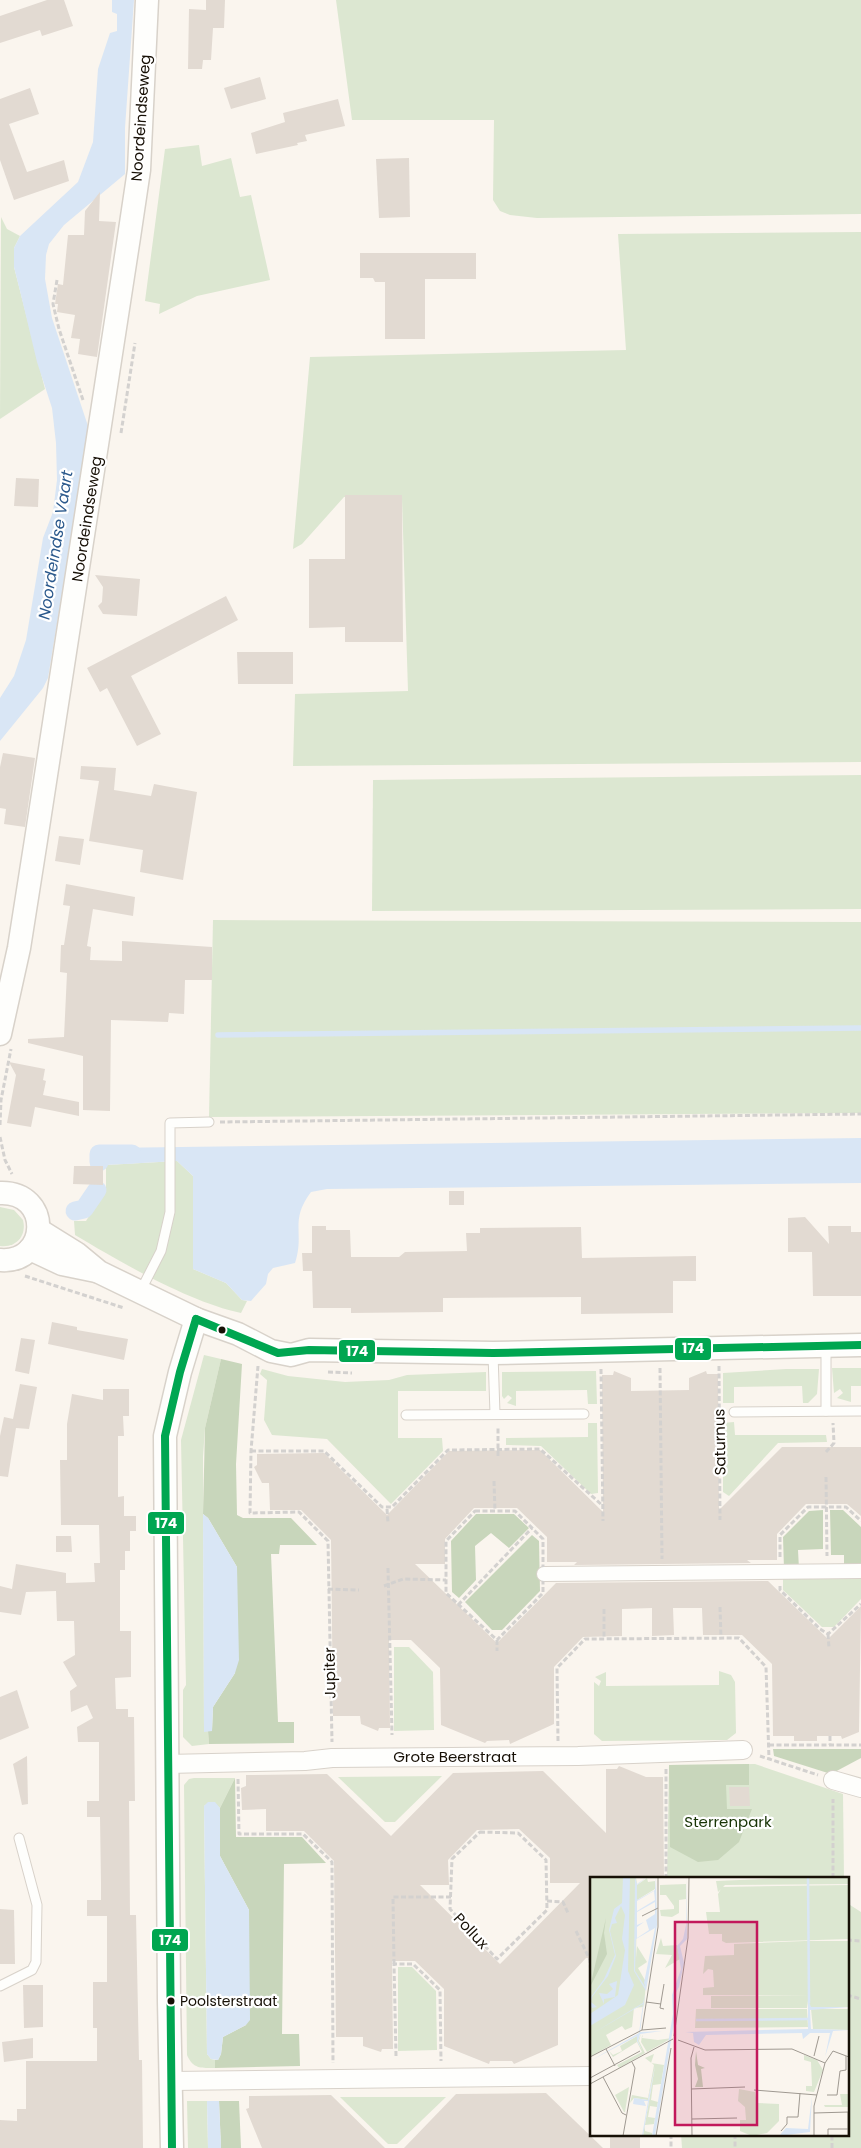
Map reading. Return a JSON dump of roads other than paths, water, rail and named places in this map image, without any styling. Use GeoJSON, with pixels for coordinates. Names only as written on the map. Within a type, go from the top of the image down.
{"type":"FeatureCollection","features":[{"type":"Feature","properties":{"kind":"street","name":"Noordeindseweg"},"geometry":{"type":"LineString","coordinates":[[0,1034],[18,948],[112,426],[139,170],[147,0]]}},
{"type":"Feature","properties":{"kind":"street"},"geometry":{"type":"LineString","coordinates":[[0,1260],[19,1257],[34,1239],[38,1218],[32,1207],[18,1196],[2,1189]]}},
{"type":"Feature","properties":{"kind":"street"},"geometry":{"type":"LineString","coordinates":[[34,1239],[76,1252],[133,1301],[196,1319],[238,1334],[260,1332],[293,1342],[309,1350],[493,1352],[861,1345]]}},
{"type":"Feature","properties":{"kind":"street"},"geometry":{"type":"LineString","coordinates":[[172,2148],[169,2001],[165,1436],[180,1372],[196,1319]]}},
{"type":"Feature","properties":{"kind":"street"},"geometry":{"type":"LineString","coordinates":[[544,1574],[861,1571]]}},
{"type":"Feature","properties":{"kind":"street","name":"Grote Beerstraat"},"geometry":{"type":"LineString","coordinates":[[167,1764],[305,1761],[332,1758],[558,1756],[743,1750]]}},
{"type":"Feature","properties":{"kind":"street"},"geometry":{"type":"LineString","coordinates":[[833,1780],[861,1788]]}},
{"type":"Feature","properties":{"kind":"street"},"geometry":{"type":"LineString","coordinates":[[172,2081],[590,2076]]}},
{"type":"Feature","properties":{"kind":"lane"},"geometry":{"type":"LineString","coordinates":[[133,1301],[161,1251],[170,1212],[170,1123],[209,1122]]}},
{"type":"Feature","properties":{"kind":"lane"},"geometry":{"type":"LineString","coordinates":[[826,1345],[826,1411]]}},
{"type":"Feature","properties":{"kind":"lane"},"geometry":{"type":"LineString","coordinates":[[493,1352],[495,1414]]}},
{"type":"Feature","properties":{"kind":"lane","name":"Saturnus"},"geometry":{"type":"LineString","coordinates":[[734,1412],[861,1411]]}},
{"type":"Feature","properties":{"kind":"lane"},"geometry":{"type":"LineString","coordinates":[[406,1415],[584,1414]]}},
{"type":"Feature","properties":{"kind":"lane"},"geometry":{"type":"LineString","coordinates":[[0,1986],[32,1970],[36,1962],[37,1905],[18,1838]]}},
{"type":"Feature","properties":{"kind":"water","name":"Noordeindse Vaart"},"geometry":{"type":"Polygon","coordinates":[[[112,0],[134,0],[125,128],[125,174],[64,225],[49,244],[46,255],[45,279],[52,318],[89,429],[48,678],[43,688],[0,741],[0,698],[14,676],[26,640],[43,538],[53,512],[57,480],[56,443],[52,408],[37,362],[14,267],[14,248],[20,236],[78,182],[93,142],[98,69],[110,33],[117,31],[117,14],[112,12],[112,0]]]}},
{"type":"Feature","properties":{"kind":"water"},"geometry":{"type":"Polygon","coordinates":[[[861,1138],[861,1183],[327,1189],[311,1192],[304,1202],[299,1219],[299,1243],[295,1263],[273,1268],[268,1274],[266,1284],[251,1301],[242,1300],[226,1283],[193,1269],[193,1176],[177,1161],[106,1165],[106,1148],[861,1138]]]}},
{"type":"Feature","properties":{"kind":"water"},"geometry":{"type":"Polygon","coordinates":[[[203,1514],[208,1518],[237,1567],[239,1660],[235,1673],[213,1707],[212,1731],[204,1732],[203,1514]]]}},
{"type":"Feature","properties":{"kind":"water"},"geometry":{"type":"Polygon","coordinates":[[[208,1802],[215,1802],[220,1808],[220,1856],[249,1910],[250,2020],[246,2025],[223,2037],[221,2054],[218,2060],[211,2059],[207,2054],[204,1806],[208,1802]]]}},
{"type":"Feature","properties":{"kind":"water"},"geometry":{"type":"Polygon","coordinates":[[[207,2101],[219,2101],[221,2148],[208,2148],[207,2101]]]}},
{"type":"Feature","properties":{"kind":"waterway"},"geometry":{"type":"LineString","coordinates":[[218,1035],[861,1028]]}},
{"type":"Feature","properties":{"kind":"waterway"},"geometry":{"type":"LineString","coordinates":[[99,1162],[99,1154],[132,1154]]}},
{"type":"Feature","properties":{"kind":"waterway"},"geometry":{"type":"LineString","coordinates":[[75,1211],[84,1209],[97,1190]]}},
{"type":"Feature","properties":{"kind":"place","name":"Poolsterstraat"},"geometry":{"type":"Point","coordinates":[171,2001]}},
{"type":"Feature","properties":{"kind":"park label","name":"Sterrenpark"},"geometry":{"type":"Point","coordinates":[728,1822]}}]}
